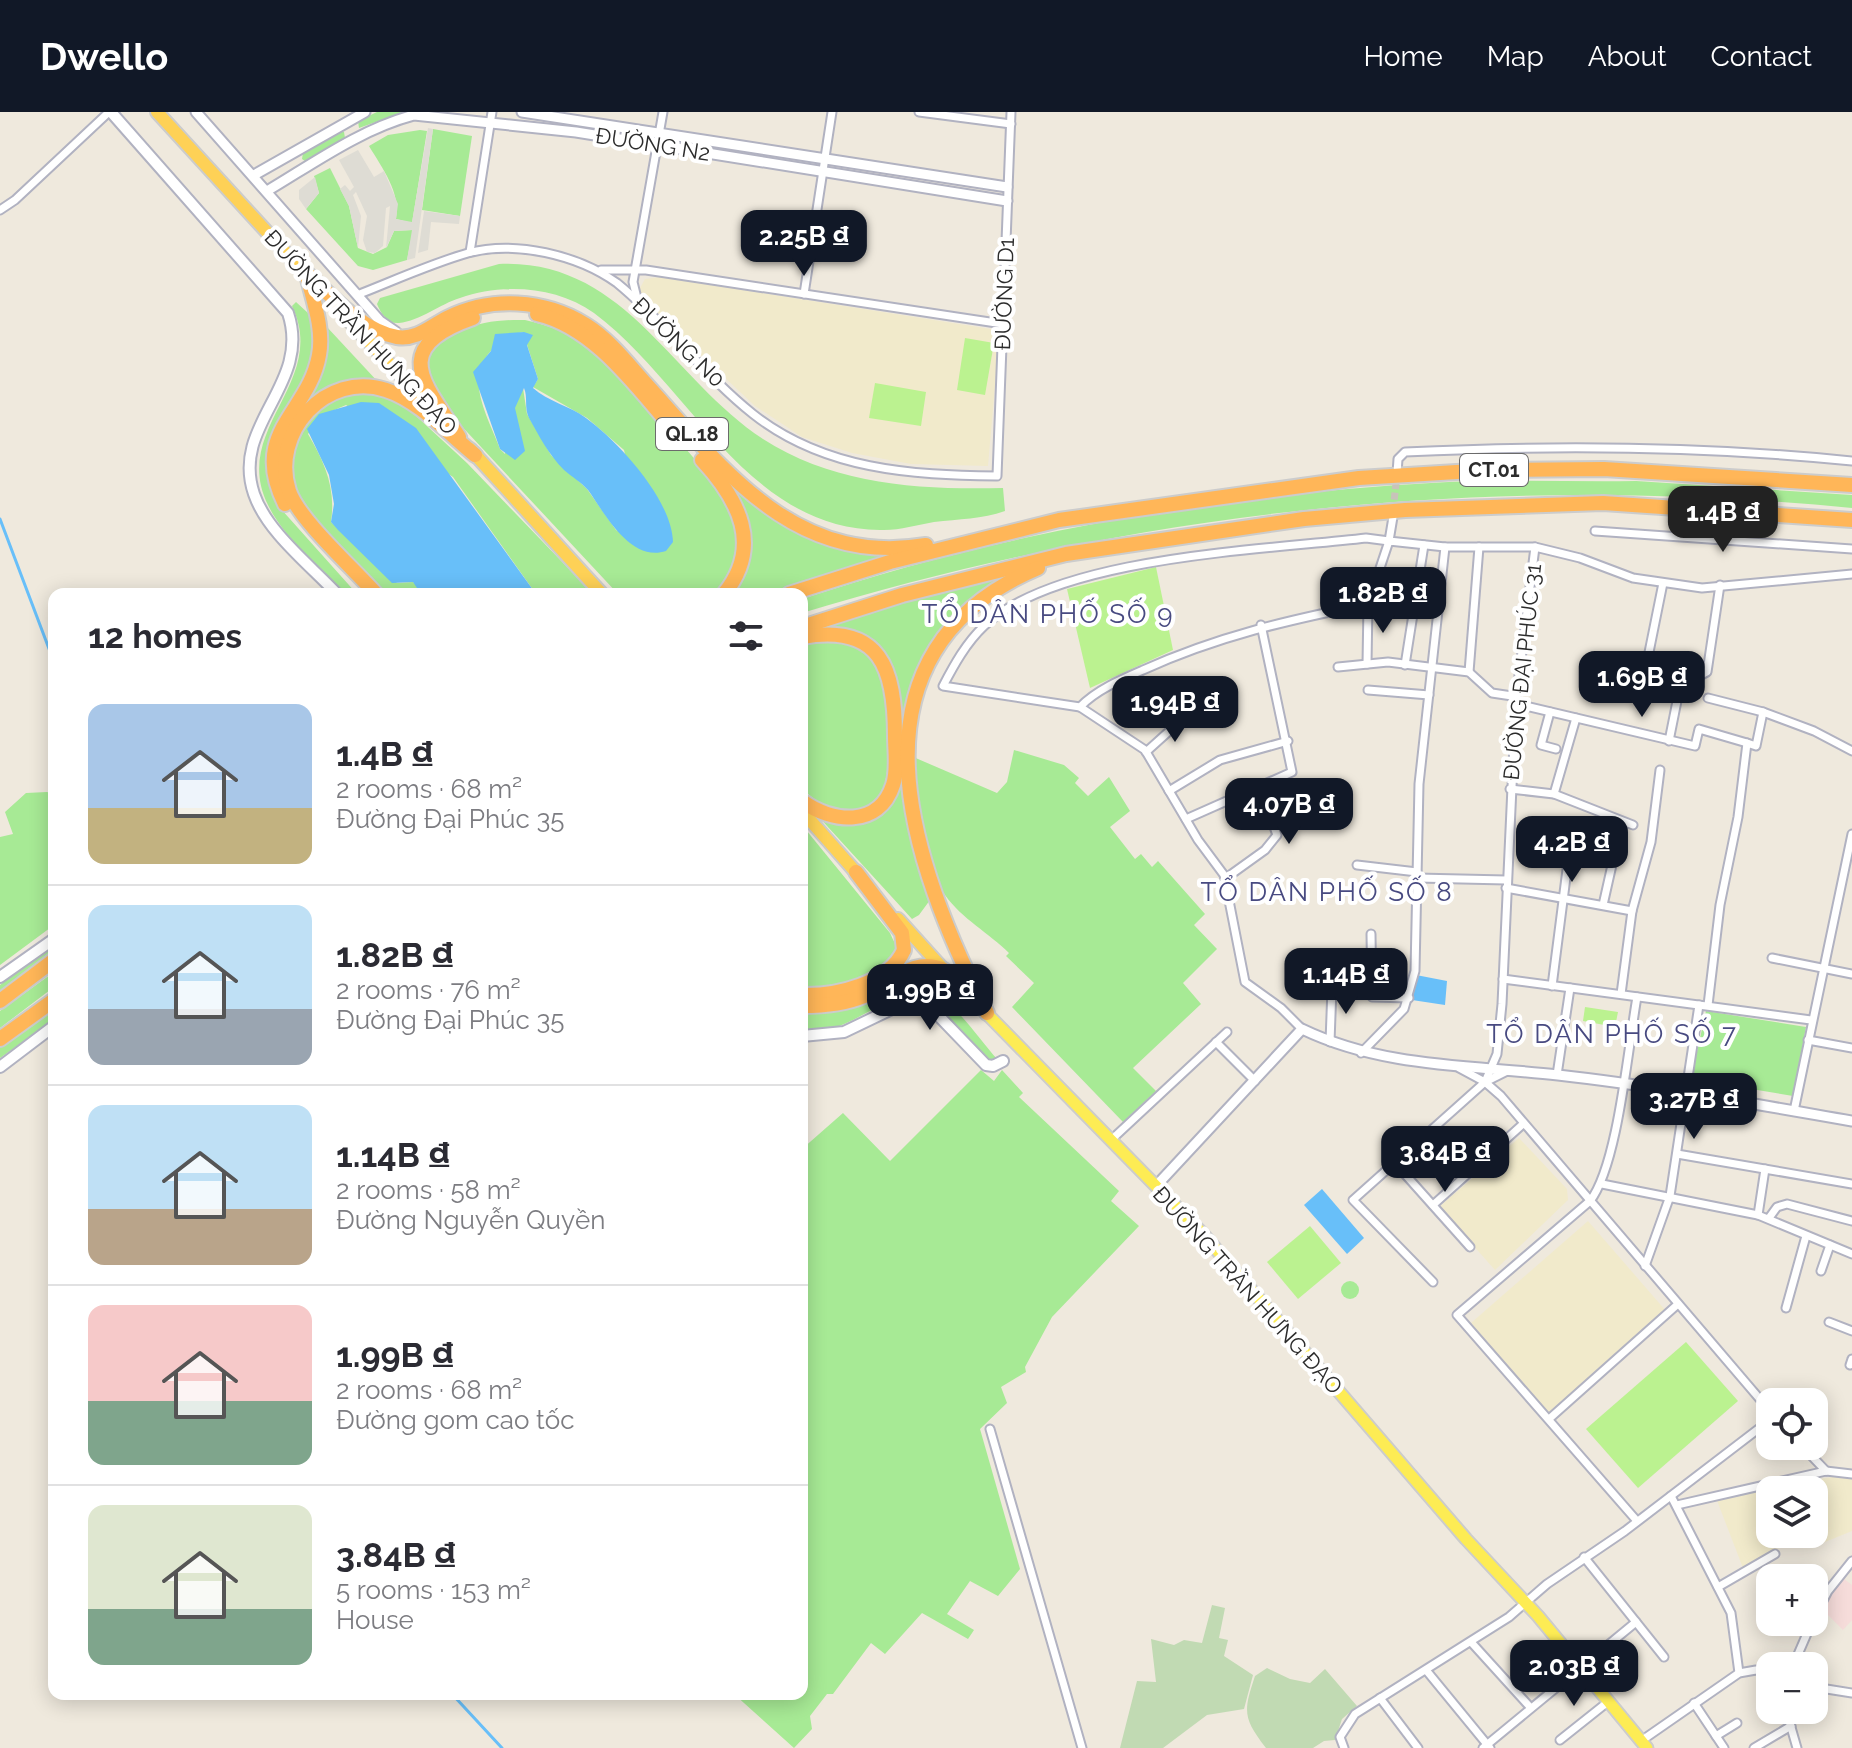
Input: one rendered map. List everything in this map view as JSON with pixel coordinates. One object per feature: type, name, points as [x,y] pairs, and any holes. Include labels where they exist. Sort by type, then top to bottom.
[{"type":"highway","name":"ĐƯỜNG TRẦN HƯNG ĐẠO","points":[[157,112],[596,588]]},
{"type":"highway","points":[[305,273],[365,323],[394,337],[411,336]]},
{"type":"highway","points":[[305,273],[319,327],[319,356],[278,438],[274,457],[276,483],[293,517],[358,588]]},
{"type":"highway","name":"QL.18","points":[[411,336],[454,315],[488,305],[524,304],[561,312],[605,339],[756,500],[792,524],[831,539],[881,548],[913,547],[1056,515],[1118,510]]},
{"type":"highway","points":[[459,437],[419,374],[422,354],[430,343],[461,323],[501,312],[537,314],[572,328],[600,349],[730,493],[744,524],[745,542],[741,567],[728,588]]},
{"type":"highway","points":[[371,588],[293,500],[286,464],[298,423],[308,409],[337,391],[376,387],[408,402],[475,455]]},
{"type":"highway","name":"CT.01","points":[[808,588],[921,554],[1059,520],[1359,478],[1489,470],[1604,469],[1852,485]]},
{"type":"highway","name":"CT.01","points":[[808,625],[902,595],[1066,554],[1377,512],[1588,504],[1852,520]]},
{"type":"highway","points":[[987,1013],[938,905],[913,812],[906,769],[908,719],[923,668],[957,618],[993,591],[1039,567],[1147,542]]},
{"type":"highway","points":[[808,636],[825,633],[850,637],[867,647],[884,665],[891,679],[895,701],[895,769],[889,795],[862,817],[837,819],[808,804]]},
{"type":"highway","name":"ĐƯỜNG TRẦN HƯNG ĐẠO","points":[[808,818],[944,970]]},
{"type":"highway","points":[[808,994],[838,992],[865,982],[892,966],[904,950],[902,933],[856,872]]},
{"type":"highway","points":[[0,1001],[48,965]]},
{"type":"highway","points":[[808,1005],[861,997],[912,968],[930,966],[944,970]]},
{"type":"highway","points":[[0,1039],[48,1004]]},
{"type":"main road","points":[[110,112],[271,289],[288,313],[294,346],[291,365],[256,432],[250,473],[254,495],[269,521],[331,588]]},
{"type":"main road","points":[[0,977],[48,943]]},
{"type":"main road","name":"ĐƯỜNG TRẦN HƯNG ĐẠO","points":[[944,970],[1203,1234],[1466,1539],[1526,1603],[1645,1746]]},
{"type":"main road","points":[[808,1035],[844,1032],[904,1004],[916,1003],[934,1011],[986,1065],[993,1066],[1003,1061]]},
{"type":"main road","points":[[0,1067],[48,1031]]},
{"type":"street","points":[[0,210],[15,200],[110,112]]},
{"type":"street","points":[[196,112],[383,325],[411,336]]},
{"type":"street","points":[[254,175],[365,112]]},
{"type":"street","name":"ĐƯỜNG N2","points":[[522,112],[1007,187]]},
{"type":"street","points":[[640,303],[633,288],[663,112]]},
{"type":"street","points":[[804,294],[832,112]]},
{"type":"street","points":[[919,112],[1011,124]]},
{"type":"street","name":"ĐƯỜNG D1","points":[[997,476],[1011,112]]},
{"type":"street","name":"ĐƯỜNG N2","points":[[267,191],[356,138],[393,120],[414,114],[492,116],[658,146],[1007,201]]},
{"type":"street","points":[[470,252],[492,116]]},
{"type":"street","points":[[576,132],[578,120]]},
{"type":"street","points":[[346,121],[356,138]]},
{"type":"street","points":[[740,158],[742,146]]},
{"type":"street","points":[[915,187],[917,173]]},
{"type":"street","name":"ĐƯỜNG N0","points":[[357,295],[470,252],[536,252],[597,269],[640,303],[753,414],[815,451],[856,464],[907,473],[997,476]]},
{"type":"street","points":[[597,269],[637,269],[1003,324]]},
{"type":"street","points":[[1397,473],[1401,454],[1452,450],[1693,450],[1852,461]]},
{"type":"street","points":[[1367,664],[1368,604],[1389,541],[1393,517]]},
{"type":"street","points":[[1595,531],[1852,549]]},
{"type":"street","points":[[1852,574],[1702,588],[1633,578],[1535,547],[1445,547],[1366,538],[1188,559],[1073,580],[1017,604],[983,627],[958,658],[943,686],[1080,707],[1146,752],[1226,878],[1243,980],[1302,1029],[1361,1053],[1685,1092],[1852,1121]]},
{"type":"street","points":[[1405,665],[1414,592],[1424,545]]},
{"type":"street","points":[[1361,1053],[1404,1009],[1415,971],[1419,784],[1445,547]]},
{"type":"street","points":[[1469,672],[1479,547]]},
{"type":"street","name":"ĐƯỜNG ĐẠI PHÚC 31","points":[[1485,1082],[1497,1054],[1516,700],[1535,547]]},
{"type":"street","points":[[1644,677],[1663,583]]},
{"type":"street","points":[[1669,741],[1680,686],[1707,672],[1720,585]]},
{"type":"street","points":[[1080,707],[1131,675],[1261,625],[1368,604]]},
{"type":"street","points":[[1186,819],[1292,772],[1288,741],[1261,625]]},
{"type":"street","points":[[1338,667],[1405,665],[1469,672],[1492,693],[1550,712],[1695,746],[1699,729],[1756,746],[1763,712]]},
{"type":"street","points":[[1368,690],[1429,695]]},
{"type":"street","points":[[1708,698],[1763,712],[1814,731],[1852,751]]},
{"type":"street","points":[[1550,712],[1541,745],[1556,749]]},
{"type":"street","points":[[1146,752],[1187,715]]},
{"type":"street","points":[[1554,794],[1576,718]]},
{"type":"street","points":[[1169,791],[1220,760],[1288,741]]},
{"type":"street","points":[[1645,1266],[1670,1196],[1685,1092],[1738,817],[1747,743]]},
{"type":"street","points":[[1621,994],[1632,911],[1651,842],[1660,770]]},
{"type":"street","points":[[1226,878],[1265,850],[1277,835],[1259,786]]},
{"type":"street","points":[[1510,789],[1554,794],[1633,825]]},
{"type":"street","points":[[1794,1111],[1852,834]]},
{"type":"street","points":[[1552,986],[1569,854]]},
{"type":"street","points":[[1357,865],[1506,884],[1632,911]]},
{"type":"street","points":[[1603,905],[1612,865]]},
{"type":"street","points":[[1371,934],[1372,997],[1409,998]]},
{"type":"street","points":[[1772,958],[1852,974]]},
{"type":"street","points":[[1503,979],[1811,1020]]},
{"type":"street","points":[[1330,1042],[1332,988]]},
{"type":"street","points":[[1557,1075],[1570,988]]},
{"type":"street","points":[[1637,997],[1602,1184],[1590,1201],[1457,1315],[1637,1521]]},
{"type":"street","points":[[1156,1186],[1302,1029]]},
{"type":"street","points":[[1110,1141],[1227,1032]]},
{"type":"street","points":[[1808,1040],[1852,1048]]},
{"type":"street","points":[[1216,1042],[1255,1081]]},
{"type":"street","points":[[1456,1066],[1485,1082],[1756,1395]]},
{"type":"street","points":[[1433,1282],[1353,1200],[1485,1082],[1509,1071]]},
{"type":"street","points":[[1433,1205],[1523,1124]]},
{"type":"street","points":[[1677,1154],[1852,1184]]},
{"type":"street","points":[[1395,1163],[1470,1247]]},
{"type":"street","points":[[1758,1215],[1765,1169]]},
{"type":"street","points":[[1602,1184],[1769,1218],[1852,1254]]},
{"type":"street","points":[[1769,1218],[1777,1207],[1787,1204],[1852,1219]]},
{"type":"street","points":[[1786,1308],[1806,1236]]},
{"type":"street","points":[[1821,1271],[1830,1245]]},
{"type":"street","points":[[1549,1419],[1678,1304]]},
{"type":"street","points":[[1829,1322],[1852,1331]]},
{"type":"street","points":[[990,1429],[1082,1748]]},
{"type":"street","points":[[1344,1748],[1340,1737],[1347,1721],[1526,1603],[1756,1431]]},
{"type":"street","points":[[1815,1460],[1826,1471]]},
{"type":"street","points":[[1677,1505],[1826,1471],[1852,1474]]},
{"type":"street","points":[[1671,1496],[1731,1613],[1739,1673]]},
{"type":"street","points":[[1718,1587],[1775,1554]]},
{"type":"street","points":[[1584,1557],[1664,1657]]},
{"type":"street","points":[[1828,1591],[1852,1561]]},
{"type":"street","points":[[1426,1670],[1486,1746],[1636,1622]]},
{"type":"street","points":[[1471,1642],[1530,1707]]},
{"type":"street","points":[[1645,1746],[1694,1703],[1739,1673],[1756,1670]]},
{"type":"street","points":[[1828,1689],[1852,1693]]},
{"type":"street","points":[[1380,1698],[1418,1748]]},
{"type":"street","points":[[1560,1740],[1609,1701]]},
{"type":"street","points":[[1694,1703],[1724,1748]]},
{"type":"street","points":[[1716,1736],[1737,1723]]},
{"type":"street","points":[[1754,1748],[1791,1726],[1797,1748]]},
{"type":"street","points":[[1406,1748],[1408,1735]]},
{"type":"shaded area","points":[[428,128],[433,129],[415,258],[407,260],[412,230],[394,231],[386,248],[390,206],[386,208],[383,246],[375,253],[367,252],[363,240],[367,216],[356,192],[353,195],[361,216],[358,248],[349,206],[340,189],[345,185],[350,191],[354,187],[339,160],[358,150],[374,177],[384,171],[398,204],[396,219],[412,222]]},
{"type":"shaded area","points":[[315,177],[319,193],[306,209],[299,199],[299,190]]},
{"type":"shaded area","points":[[424,211],[460,216],[459,224],[431,222],[428,250],[418,253]]},
{"type":"shaded area","points":[[660,277],[991,329],[999,339],[988,466],[911,464],[852,453],[802,437],[755,406],[640,298],[640,288],[645,279]]},
{"type":"shaded area","points":[[1519,1138],[1567,1189],[1568,1200],[1495,1270],[1439,1207]]},
{"type":"shaded area","points":[[1588,1221],[1666,1311],[1549,1413],[1471,1323]]},
{"type":"shaded area","points":[[1852,1477],[1852,1531],[1828,1541],[1828,1478]]},
{"type":"shaded area","points":[[1756,1491],[1756,1548],[1778,1548],[1743,1568],[1716,1498]]},
{"type":"shaded area","points":[[1840,1576],[1852,1585],[1852,1620],[1843,1630],[1828,1615],[1828,1598]]},
{"type":"green space","points":[[377,112],[404,112],[359,128],[358,121]]},
{"type":"green space","points":[[433,129],[472,136],[460,216],[422,210]]},
{"type":"green space","points":[[427,131],[412,223],[396,219],[393,190],[369,146],[388,135]]},
{"type":"green space","points":[[344,132],[345,138],[305,161],[302,159],[303,153]]},
{"type":"green space","points":[[330,168],[349,206],[358,248],[373,254],[387,247],[394,231],[413,230],[407,260],[373,270],[358,266],[306,209],[319,193],[314,176]]},
{"type":"green space","points":[[499,264],[543,268],[580,281],[613,301],[730,414],[763,439],[790,454],[819,466],[879,482],[941,488],[1003,488],[1005,511],[894,530],[833,523],[792,506],[756,479],[722,447],[628,342],[579,304],[546,292],[494,290],[460,298],[399,323],[385,318],[377,304],[380,298]]},
{"type":"green space","points":[[296,302],[308,313],[316,336],[281,509],[352,588],[338,588],[293,541],[268,505],[260,478],[261,452],[299,359],[300,334],[292,306]]},
{"type":"green space","points":[[525,320],[549,327],[587,346],[643,402],[711,478],[726,499],[736,525],[736,556],[721,588],[612,588],[454,418],[432,390],[425,365],[432,352],[454,334],[496,321]],"holes":[[[523,332],[538,379],[533,387],[587,418],[624,450],[648,550],[616,530],[587,489],[551,455],[527,414],[523,388],[516,402],[505,454],[500,449],[480,395],[480,370],[496,346],[515,334]]]},
{"type":"green space","points":[[326,326],[379,383],[298,416]]},
{"type":"green space","points":[[965,338],[994,343],[985,395],[957,390]]},
{"type":"green space","points":[[875,383],[926,392],[921,426],[869,418]]},
{"type":"green space","points":[[344,393],[378,393],[402,403],[467,463],[587,588],[532,588],[453,477],[346,405],[325,414],[308,434],[328,476],[332,498],[331,522],[397,583],[413,582],[420,588],[377,588],[307,514],[292,486],[289,471],[294,443],[309,419]]},
{"type":"green space","points":[[1508,481],[1636,481],[1852,495],[1852,508],[1718,498],[1585,495],[1453,498],[1322,508],[1191,525],[1061,548],[931,577],[808,611],[808,597],[878,575],[955,554],[1112,520],[1192,507],[1351,489]]},
{"type":"green space","points":[[741,491],[778,520],[816,536],[902,555],[791,588],[731,588],[743,556],[747,533],[743,509],[737,496]]},
{"type":"green space","points":[[1156,567],[1173,650],[1090,688],[1067,589]]},
{"type":"green space","points":[[1014,574],[972,602],[944,631],[916,681],[900,738],[880,653],[817,628],[932,591]]},
{"type":"green space","points":[[818,640],[856,648],[874,662],[880,673],[889,726],[886,780],[878,799],[860,813],[829,811],[808,794],[808,642]]},
{"type":"green space","points":[[1014,750],[1064,765],[1079,778],[1075,783],[1088,796],[1109,777],[1130,811],[1110,827],[1135,859],[1141,854],[1152,867],[1158,861],[1205,914],[1194,925],[1217,949],[1183,983],[1201,1004],[1133,1068],[1156,1091],[1123,1122],[1012,1007],[1034,983],[1006,956],[1009,953],[952,904],[938,883],[933,867],[911,756],[997,793],[1007,782]]},
{"type":"green space","points":[[900,771],[913,841],[930,900],[912,919],[817,815],[838,823],[861,822]]},
{"type":"green space","points":[[48,792],[48,929],[0,965],[0,837],[13,834],[5,812],[26,793]]},
{"type":"green space","points":[[808,832],[890,933],[896,946],[891,959],[882,968],[870,976],[843,985],[808,991]]},
{"type":"green space","points":[[48,949],[48,958],[0,995],[0,985]]},
{"type":"green space","points":[[48,976],[48,992],[0,1028],[0,1011]]},
{"type":"green space","points":[[909,980],[947,1001],[997,1059],[987,1059],[968,1045],[941,1013],[922,999],[911,997],[888,1002],[833,1028],[808,1030],[808,1010]]},
{"type":"green space","points":[[1585,1007],[1618,1012],[1615,1027],[1583,1021]]},
{"type":"green space","points":[[48,1009],[48,1024],[0,1058],[0,1045]]},
{"type":"green space","points":[[1706,1011],[1806,1027],[1793,1096],[1691,1079]]},
{"type":"green space","points":[[981,1070],[994,1081],[1002,1070],[1023,1093],[1019,1097],[1119,1191],[1111,1201],[1139,1226],[1052,1317],[1025,1367],[1026,1372],[1001,1387],[1007,1403],[980,1429],[1020,1569],[998,1596],[970,1581],[947,1614],[974,1630],[968,1639],[922,1613],[885,1654],[871,1643],[833,1694],[827,1694],[810,1716],[812,1729],[794,1748],[741,1700],[808,1700],[808,1144],[843,1113],[890,1161]]},
{"type":"green space","points":[[1310,1226],[1341,1263],[1298,1299],[1267,1262]]},
{"type":"green space","points":[[1350,1281],[1359,1290],[1350,1299],[1341,1290]]},
{"type":"green space","points":[[1686,1342],[1738,1401],[1638,1488],[1586,1429]]},
{"type":"green space","points":[[1212,1605],[1225,1608],[1219,1638],[1228,1640],[1224,1656],[1253,1675],[1244,1709],[1207,1715],[1163,1748],[1120,1748],[1137,1681],[1156,1682],[1151,1639],[1174,1645],[1184,1640],[1202,1643]]},
{"type":"green space","points":[[1267,1668],[1290,1679],[1310,1683],[1325,1669],[1357,1706],[1342,1719],[1335,1740],[1324,1741],[1313,1748],[1266,1748],[1249,1722],[1247,1707],[1255,1676]]},
{"type":"water","points":[[524,332],[533,335],[527,345],[538,379],[533,388],[599,428],[642,473],[664,508],[670,526],[673,542],[666,551],[653,553],[630,543],[610,522],[588,490],[564,470],[529,418],[524,388],[515,408],[525,451],[515,460],[500,449],[473,372],[491,351],[495,334]]},
{"type":"water","points":[[361,402],[379,403],[416,428],[532,588],[417,588],[413,582],[392,583],[331,522],[334,504],[329,475],[307,429],[319,414]]},
{"type":"water","points":[[1416,975],[1447,981],[1445,1005],[1412,1000]]},
{"type":"water","points":[[1322,1189],[1364,1238],[1347,1254],[1304,1205]]},
{"type":"waterway","points":[[0,519],[48,646]]},
{"type":"waterway","points":[[458,1700],[502,1748]]},
{"type":"tunnel","points":[[1393,510],[1397,475]]},
{"type":"district","name":"TỔ DÂN PHỐ SỐ 9","points":[[1048,614]]},
{"type":"district","name":"TỔ DÂN PHỐ SỐ 8","points":[[1327,892]]},
{"type":"district","name":"TỔ DÂN PHỐ SỐ 7","points":[[1612,1034]]}]
